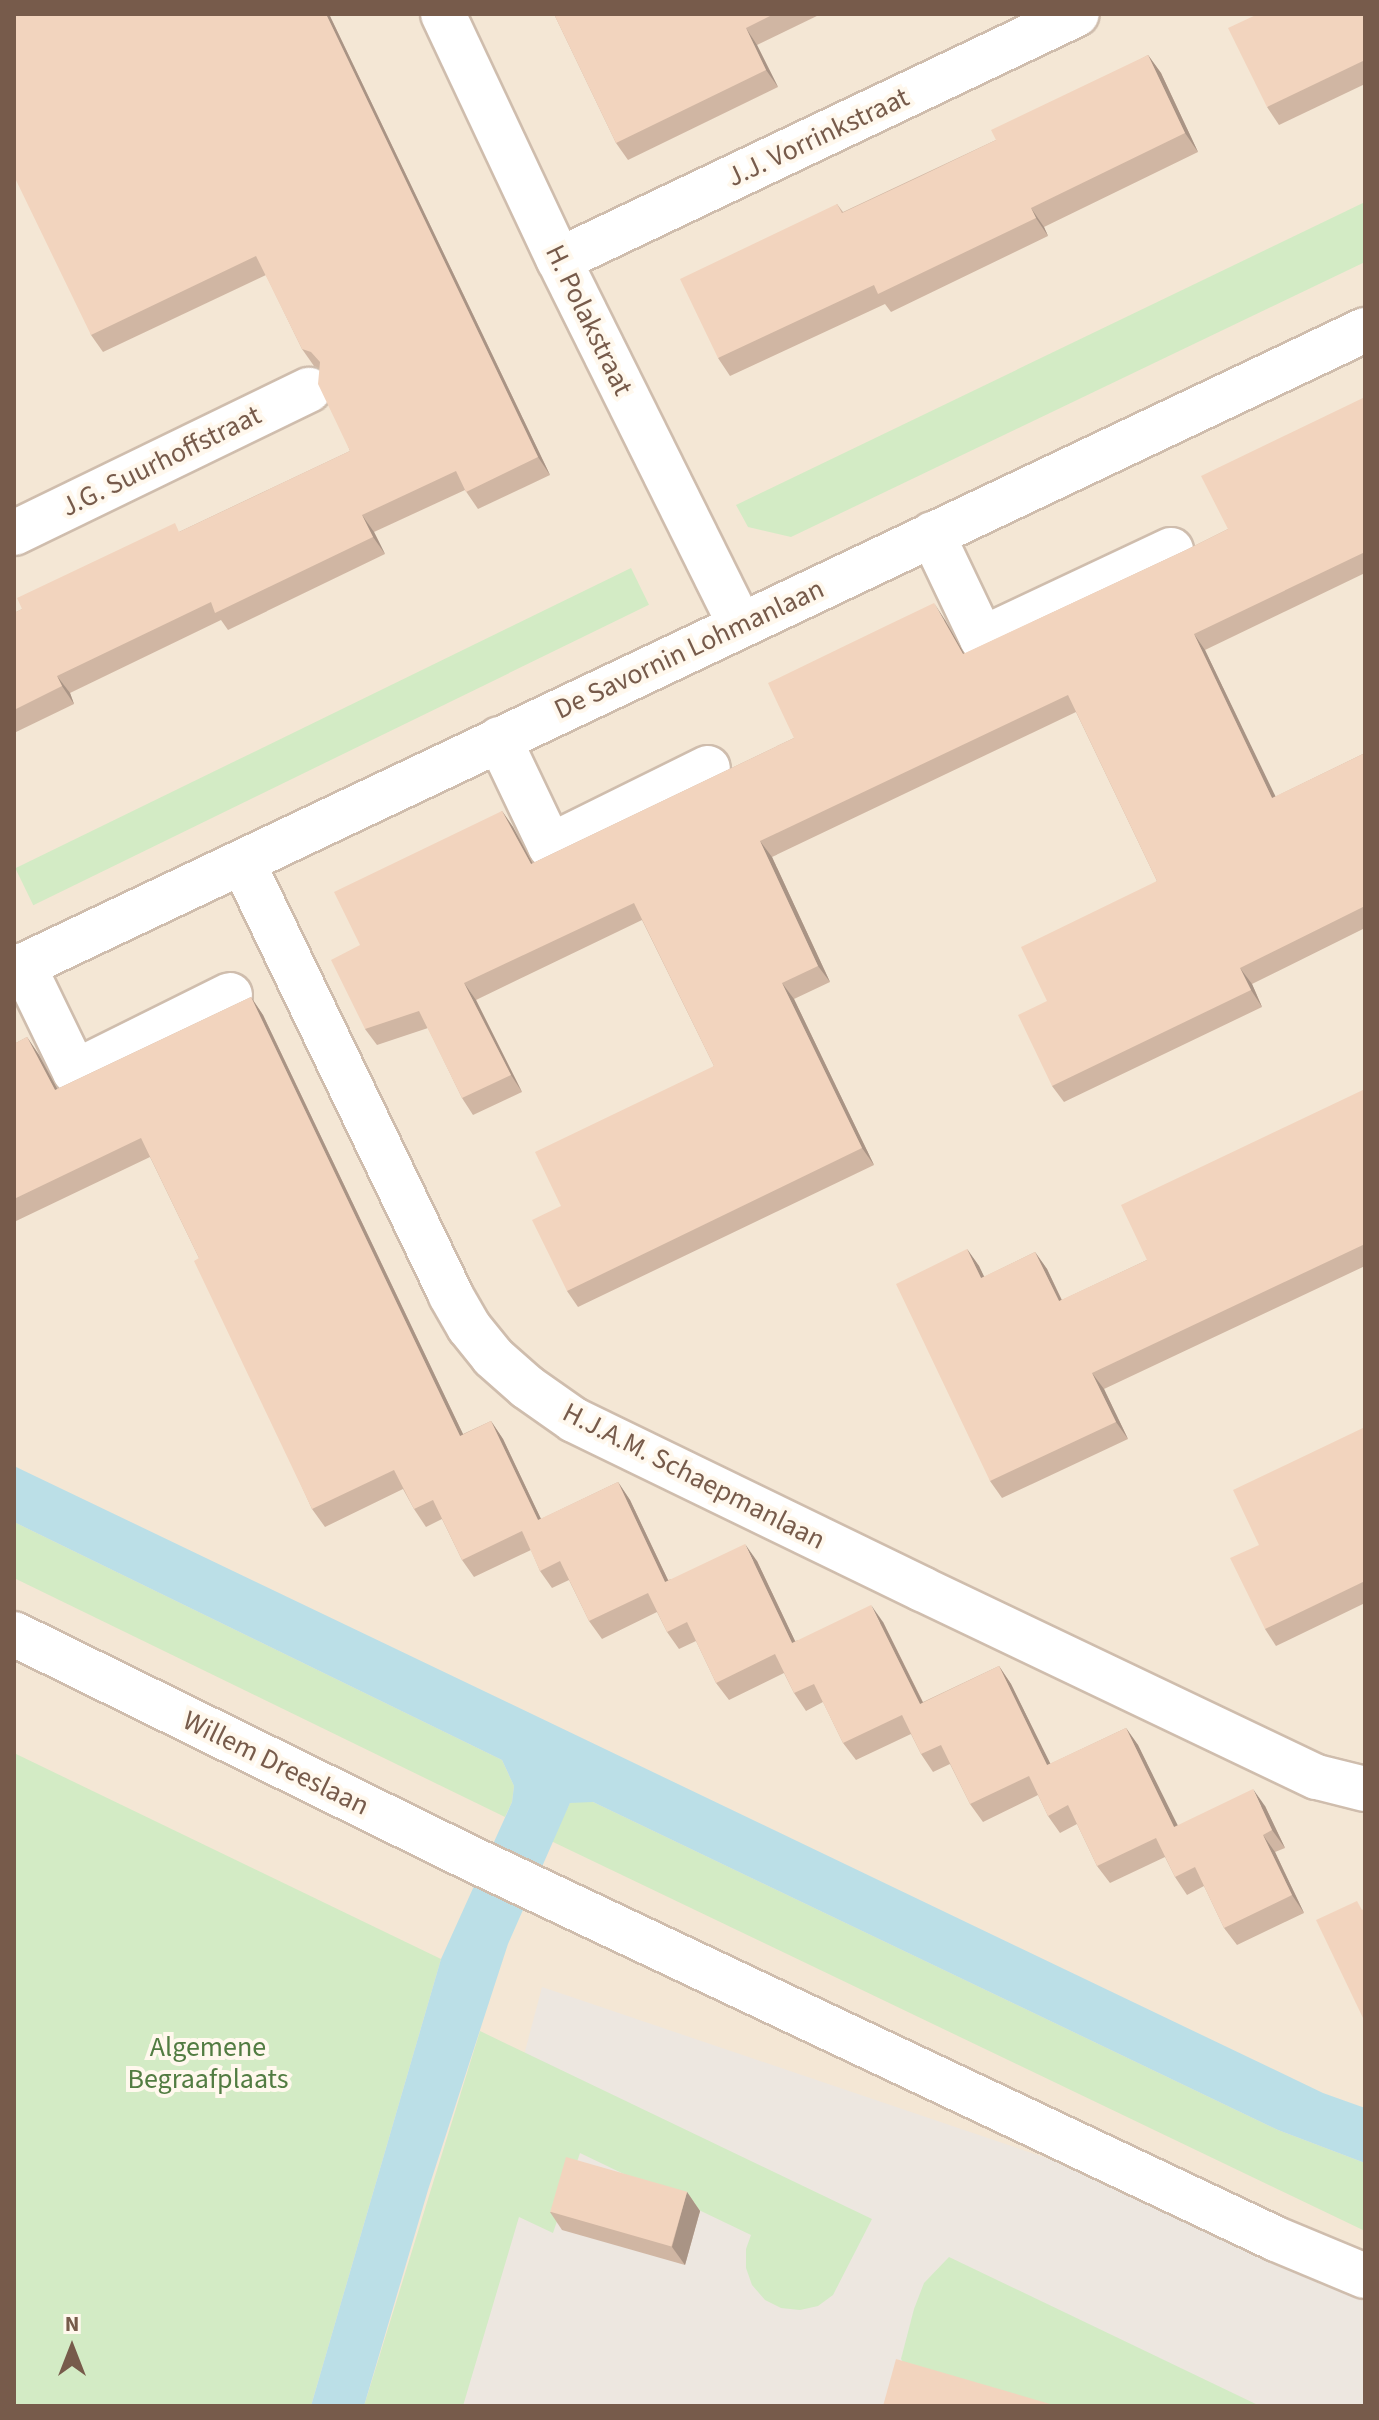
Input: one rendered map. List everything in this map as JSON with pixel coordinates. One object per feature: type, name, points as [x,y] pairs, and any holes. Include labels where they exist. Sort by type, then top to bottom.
[{"type":"street","name":"H. Polakstraat","points":[[443,14],[559,260],[740,624]]},
{"type":"street","name":"J.J. Vorrinkstraat","points":[[559,260],[1077,14]]},
{"type":"street","name":"De Savornin Lohmanlaan","points":[[19,968],[1365,330]]},
{"type":"street","name":"J.G. Suurhoffstraat","points":[[14,533],[309,390]]},
{"type":"street","points":[[932,534],[982,639],[1171,550]]},
{"type":"street","points":[[499,739],[550,846],[708,768]]},
{"type":"street","name":"H.J.A.M. Schaepmanlaan","points":[[243,863],[456,1305],[493,1357],[527,1387],[574,1420],[922,1589],[1317,1777],[1365,1789]]},
{"type":"street","points":[[19,968],[75,1072],[230,995]]},
{"type":"street","name":"Willem Dreeslaan","points":[[14,1634],[539,1891],[1262,2233],[1365,2276]]},
{"type":"shaded area","points":[[14,14],[1365,14],[1365,2406],[14,2406]]},
{"type":"shaded area","points":[[542,1987],[1365,2266],[1365,2406],[431,2406]]},
{"type":"green space","points":[[1365,202],[1365,262],[791,537],[748,527],[736,505]]},
{"type":"green space","points":[[631,568],[649,605],[33,905],[15,868]]},
{"type":"green space","points":[[14,1522],[502,1760],[514,1786],[512,1802],[505,1817],[14,1578]]},
{"type":"green space","name":"Algemene Begraafplaats","points":[[14,1753],[441,1959],[311,2406],[14,2406]]},
{"type":"green space","points":[[593,1802],[1278,2130],[1365,2163],[1365,2231],[551,1841],[570,1803]]},
{"type":"green space","points":[[480,2031],[872,2219],[833,2295],[818,2306],[800,2310],[781,2308],[765,2300],[752,2285],[746,2268],[746,2249],[751,2235],[580,2153],[553,2233],[519,2217],[463,2406],[364,2406]]},
{"type":"green space","points":[[949,2257],[1260,2406],[1013,2406],[909,2372],[901,2359],[914,2309],[924,2283]]},
{"type":"water","points":[[14,1466],[1323,2093],[1365,2108],[1365,2163],[1278,2130],[593,1802],[570,1803],[508,1944],[428,2190],[364,2406],[311,2406],[441,1959],[512,1802],[514,1786],[502,1760],[14,1522]]},
{"type":"building","points":[[14,14],[326,14],[538,457],[466,492],[456,471],[362,515],[373,537],[215,613],[211,602],[57,676],[62,686],[14,710],[14,613],[22,609],[17,598],[175,523],[179,532],[350,451],[318,384],[320,362],[311,352],[302,349],[256,256],[91,335],[14,176]]},
{"type":"building","points":[[554,14],[774,14],[746,28],[766,70],[616,143]]},
{"type":"building","points":[[1258,14],[1365,14],[1365,60],[1267,107],[1228,28]]},
{"type":"building","points":[[1148,55],[1185,133],[1031,208],[1036,218],[878,294],[874,285],[718,358],[680,279],[837,204],[842,213],[919,177],[996,140],[991,130]]},
{"type":"building","points":[[1365,397],[1365,552],[1194,634],[1272,798],[1365,753],[1365,906],[1240,968],[1251,990],[1052,1086],[1018,1015],[1047,1001],[1021,947],[1157,881],[1068,695],[760,841],[818,966],[782,983],[862,1148],[567,1291],[532,1220],[561,1206],[535,1152],[714,1066],[634,903],[464,983],[511,1075],[462,1098],[419,1011],[365,1029],[331,960],[360,945],[334,892],[502,811],[531,864],[794,738],[768,683],[888,625],[934,603],[963,654],[1186,550],[1228,529],[1201,476]]},
{"type":"building","points":[[251,997],[460,1436],[491,1421],[538,1520],[618,1482],[665,1582],[745,1544],[792,1643],[871,1605],[920,1704],[999,1666],[1047,1765],[1126,1728],[1174,1827],[1253,1789],[1272,1830],[1263,1835],[1292,1895],[1224,1928],[1195,1867],[1175,1877],[1156,1838],[1097,1866],[1068,1805],[1048,1816],[1029,1776],[970,1804],[941,1745],[921,1754],[902,1715],[843,1743],[814,1684],[794,1693],[775,1654],[716,1683],[687,1622],[667,1632],[648,1593],[589,1621],[560,1561],[540,1571],[522,1531],[462,1560],[433,1500],[414,1509],[394,1470],[312,1509],[194,1261],[199,1258],[141,1138],[14,1199],[14,1044],[27,1037],[55,1090]]},
{"type":"building","points":[[1365,1089],[1365,1244],[1092,1373],[1116,1422],[990,1481],[896,1284],[967,1249],[981,1278],[1035,1252],[1059,1301],[1147,1260],[1121,1205]]},
{"type":"building","points":[[1365,1427],[1365,1581],[1265,1629],[1230,1558],[1259,1545],[1233,1490]]},
{"type":"building","points":[[1357,1901],[1362,1910],[1365,1908],[1363,2018],[1316,1920]]},
{"type":"building","points":[[566,2157],[687,2192],[671,2247],[550,2212]]},
{"type":"building","points":[[896,2359],[1057,2406],[883,2406]]}]
